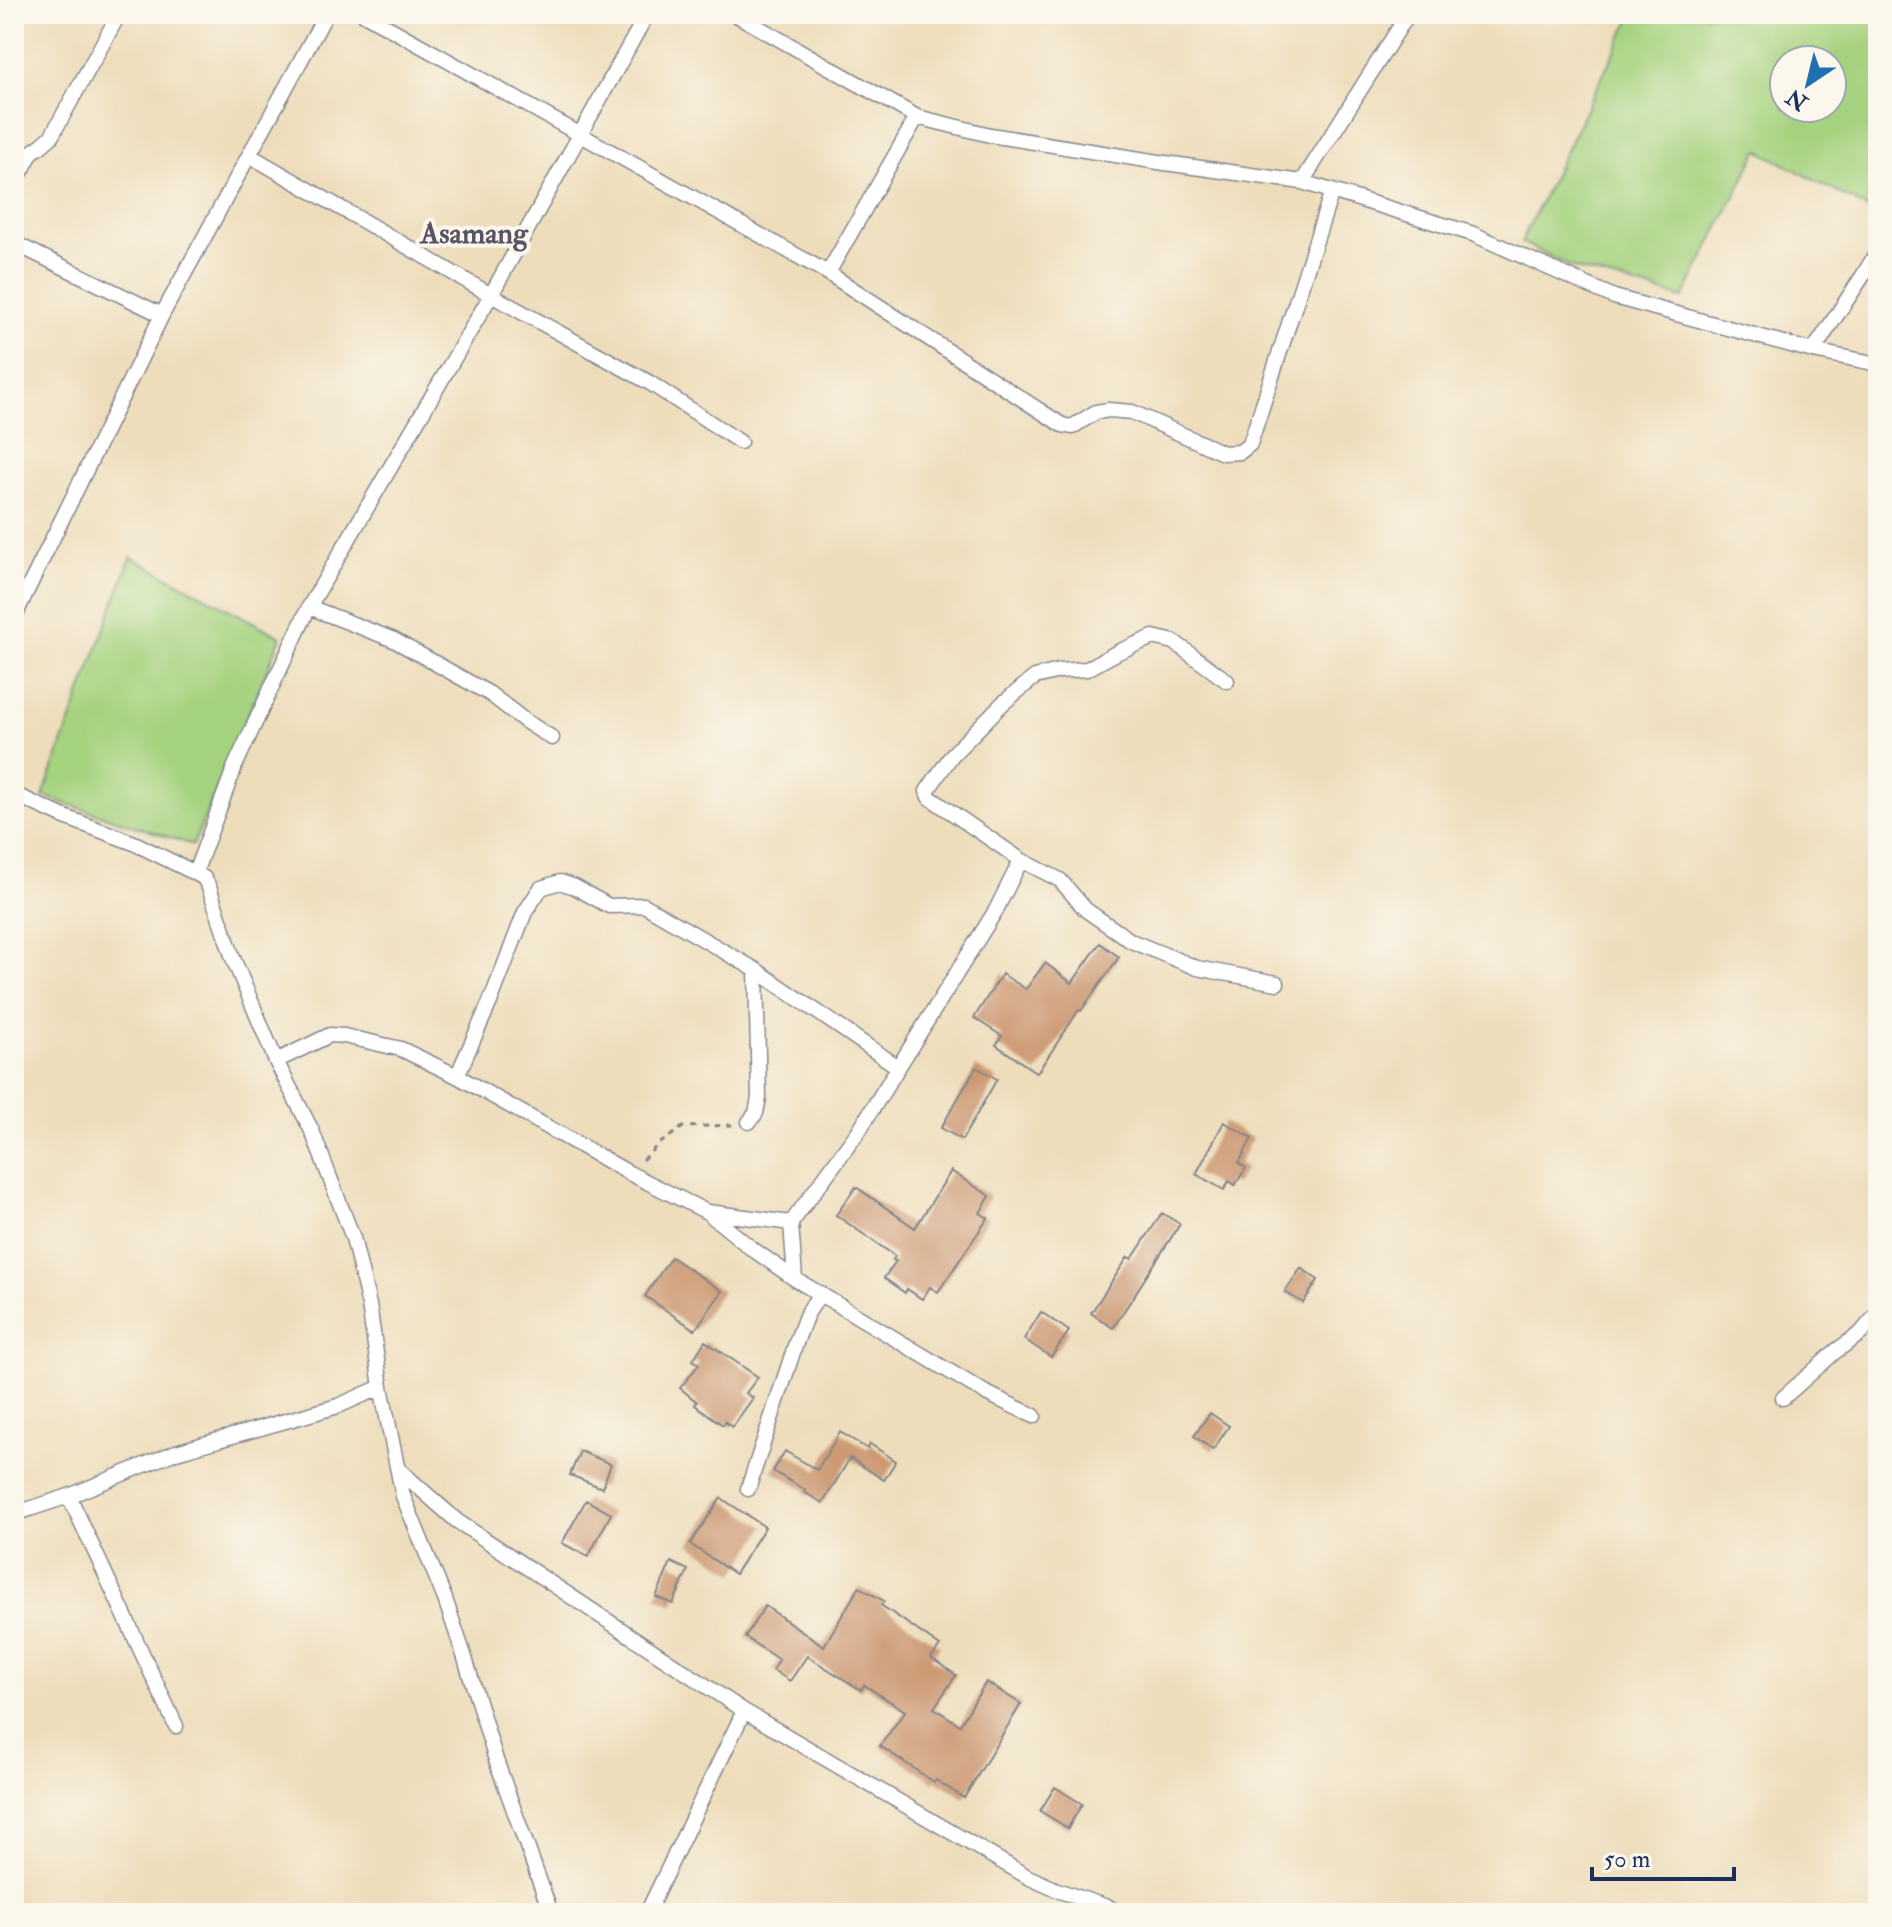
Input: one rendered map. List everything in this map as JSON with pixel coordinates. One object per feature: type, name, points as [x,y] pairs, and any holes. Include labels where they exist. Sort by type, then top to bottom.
[{"type":"street","points":[[14,185],[32,152],[51,137],[119,14]]},
{"type":"street","points":[[14,620],[17,604],[162,315],[326,14]]},
{"type":"street","points":[[364,14],[828,273],[1062,425],[1072,427],[1096,412],[1132,412],[1223,453],[1240,452],[1250,444],[1332,191]]},
{"type":"street","points":[[195,873],[235,766],[309,607],[491,295],[647,14]]},
{"type":"street","points":[[735,14],[917,117],[990,135],[1302,182],[1473,234],[1614,297],[1813,351],[1878,364]]},
{"type":"street","points":[[1302,182],[1408,14]]},
{"type":"street","points":[[828,273],[917,117]]},
{"type":"street","points":[[249,155],[650,383],[740,442]]},
{"type":"street","points":[[14,243],[162,315]]},
{"type":"street","points":[[1813,351],[1878,251]]},
{"type":"street","points":[[309,607],[394,640],[490,694],[552,738]]},
{"type":"street","points":[[1227,681],[1174,642],[1153,637],[1087,669],[1035,677],[1002,704],[952,755],[927,791],[929,797],[1021,860],[1060,880],[1086,910],[1131,941],[1197,968],[1277,983]]},
{"type":"street","points":[[14,794],[134,843],[204,878],[209,887],[233,958],[276,1061],[312,1131],[353,1238],[369,1305],[381,1387],[403,1496],[445,1599],[496,1760],[551,1913]]},
{"type":"street","points":[[795,1279],[791,1223],[858,1132],[996,910],[1021,860]]},
{"type":"street","points":[[457,1076],[525,912],[541,888],[560,882],[609,906],[644,905],[756,970],[898,1067]]},
{"type":"street","points":[[749,1122],[756,1113],[759,1098],[756,970]]},
{"type":"street","points":[[276,1061],[330,1035],[401,1049],[457,1076],[629,1173],[707,1212],[795,1279],[984,1392],[1034,1416]]},
{"type":"street","points":[[707,1212],[791,1223]]},
{"type":"street","points":[[748,1489],[797,1340],[806,1316],[820,1293]]},
{"type":"street","points":[[1783,1398],[1861,1333],[1878,1313]]},
{"type":"street","points":[[14,1514],[69,1496],[176,1452],[338,1406],[381,1387]]},
{"type":"street","points":[[398,1469],[457,1521],[744,1711],[1028,1877],[1118,1913]]},
{"type":"street","points":[[69,1496],[176,1726]]},
{"type":"street","points":[[647,1913],[744,1711]]},
{"type":"path","points":[[629,1173],[659,1144],[683,1127],[740,1126],[749,1122]]},
{"type":"green space","points":[[1633,14],[1878,14],[1878,214],[1758,150],[1683,298],[1573,268],[1521,242]]},
{"type":"green space","points":[[131,557],[281,637],[193,845],[43,796]]},
{"type":"building","points":[[1100,943],[1119,957],[1037,1073],[996,1045],[1002,1036],[974,1018],[1002,974],[1026,989],[1045,963],[1072,983]]},
{"type":"building","points":[[976,1067],[997,1079],[962,1140],[941,1128]]},
{"type":"building","points":[[1224,1122],[1252,1138],[1239,1163],[1246,1168],[1235,1185],[1229,1181],[1224,1190],[1196,1174]]},
{"type":"building","points":[[951,1171],[990,1196],[980,1213],[988,1218],[938,1292],[930,1287],[922,1299],[907,1289],[905,1293],[884,1278],[896,1261],[893,1260],[895,1256],[836,1215],[856,1187],[915,1228]]},
{"type":"building","points":[[1162,1213],[1180,1224],[1113,1328],[1091,1313]]},
{"type":"building","points":[[671,1257],[722,1291],[695,1330],[645,1296]]},
{"type":"building","points":[[1301,1268],[1318,1280],[1303,1303],[1285,1292]]},
{"type":"building","points":[[1041,1312],[1069,1331],[1051,1357],[1024,1339]]},
{"type":"building","points":[[705,1341],[758,1377],[746,1393],[753,1398],[732,1427],[725,1422],[723,1425],[695,1405],[697,1402],[680,1388],[699,1364],[693,1360]]},
{"type":"building","points":[[1210,1413],[1229,1426],[1213,1450],[1194,1436]]},
{"type":"building","points":[[840,1432],[868,1449],[870,1444],[896,1461],[884,1480],[850,1458],[823,1503],[773,1471],[785,1451],[817,1470]]},
{"type":"building","points":[[580,1451],[611,1464],[602,1488],[570,1475]]},
{"type":"building","points":[[721,1498],[765,1527],[735,1574],[690,1544]]},
{"type":"building","points":[[586,1500],[611,1514],[588,1557],[562,1543]]},
{"type":"building","points":[[671,1562],[688,1570],[673,1604],[656,1597]]},
{"type":"building","points":[[859,1587],[884,1601],[881,1605],[940,1646],[931,1658],[956,1675],[934,1708],[960,1725],[986,1682],[1021,1704],[964,1798],[880,1746],[905,1711],[864,1685],[861,1690],[807,1656],[790,1681],[773,1670],[779,1660],[745,1637],[765,1606],[824,1646]]},
{"type":"building","points":[[1055,1787],[1082,1804],[1068,1828],[1040,1811]]},
{"type":"district","name":"Asamang","points":[[474,233]]}]
